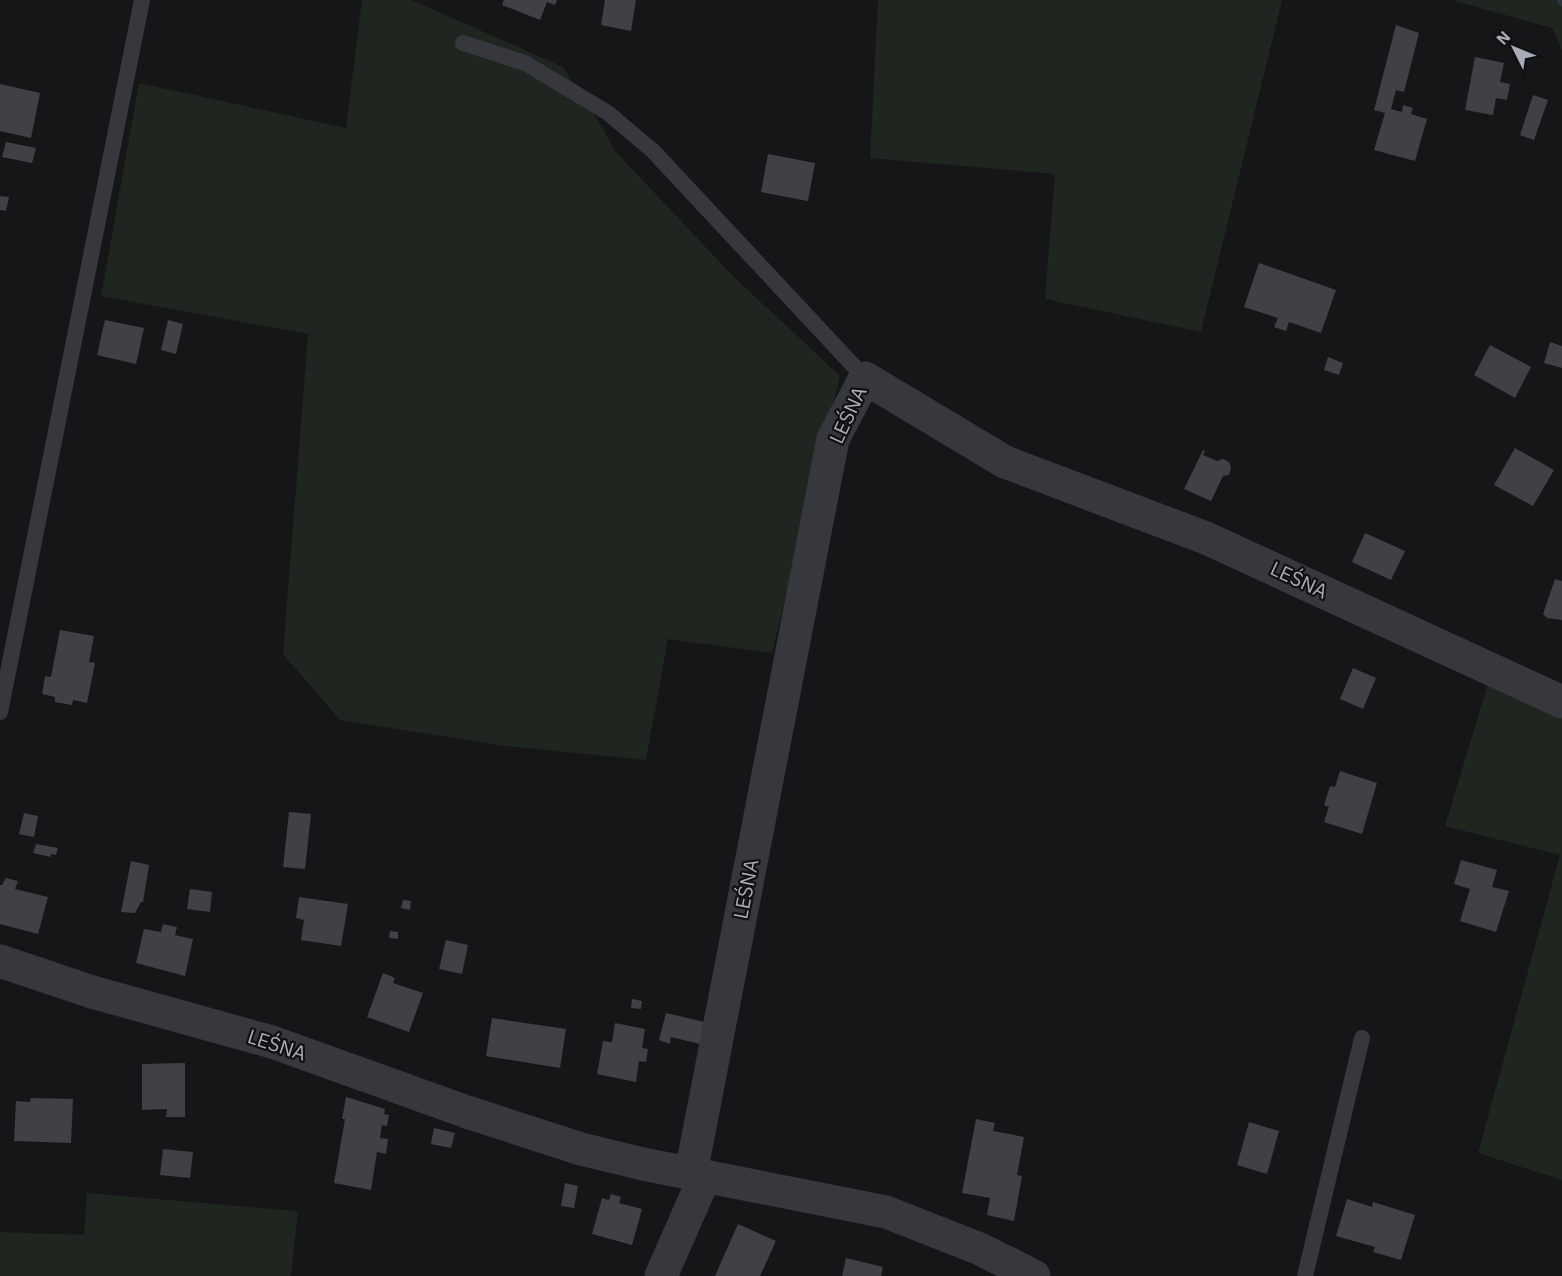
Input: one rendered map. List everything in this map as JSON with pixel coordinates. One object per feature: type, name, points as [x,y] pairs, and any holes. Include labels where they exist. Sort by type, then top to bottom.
[{"type":"street","name":"LEŚNA","points":[[698,1175],[833,439],[865,378],[1005,462],[1206,538],[1562,702]]},
{"type":"street","name":"LEŚNA","points":[[0,961],[92,992],[272,1042],[467,1112],[581,1149],[886,1212],[980,1250],[1034,1276]]},
{"type":"street","points":[[661,1276],[698,1175]]},
{"type":"lane","points":[[0,712],[142,0]]},
{"type":"lane","points":[[463,44],[525,63],[608,113],[653,151],[865,378]]},
{"type":"lane","points":[[1305,1276],[1362,1038]]},
{"type":"shaded area","points":[[362,0],[412,0],[563,67],[615,151],[732,275],[840,376],[772,653],[668,639],[646,760],[505,746],[340,720],[283,654],[308,334],[101,296],[139,83],[346,128]]},
{"type":"shaded area","points":[[878,0],[1282,0],[1201,332],[1045,299],[1055,174],[870,158]]},
{"type":"shaded area","points":[[1451,0],[1562,0],[1562,51],[1552,28]]},
{"type":"shaded area","points":[[1489,680],[1562,715],[1562,1180],[1478,1153],[1560,855],[1445,826]]},
{"type":"shaded area","points":[[87,1193],[298,1211],[291,1276],[0,1276],[0,1232],[84,1235]]},
{"type":"building","points":[[504,0],[557,0],[555,5],[547,2],[540,20],[502,5]]},
{"type":"building","points":[[605,0],[636,0],[631,31],[601,25]]},
{"type":"building","points":[[1396,25],[1419,33],[1404,92],[1396,90],[1391,109],[1402,112],[1403,105],[1413,108],[1411,114],[1427,119],[1415,161],[1374,150],[1385,113],[1374,110]]},
{"type":"building","points":[[1475,57],[1504,63],[1500,82],[1510,84],[1507,100],[1496,98],[1493,115],[1465,110]]},
{"type":"building","points":[[0,84],[40,93],[31,138],[0,131]]},
{"type":"building","points":[[1533,95],[1548,100],[1534,140],[1520,135]]},
{"type":"building","points":[[6,142],[36,148],[32,163],[2,157]]},
{"type":"building","points":[[768,154],[815,163],[808,201],[761,192]]},
{"type":"building","points":[[0,196],[9,197],[6,211],[0,210]]},
{"type":"building","points":[[1259,263],[1336,290],[1321,333],[1289,322],[1286,331],[1274,327],[1278,318],[1244,307]]},
{"type":"building","points":[[105,320],[144,328],[136,364],[97,355]]},
{"type":"building","points":[[168,320],[183,324],[176,354],[161,350]]},
{"type":"building","points":[[1550,342],[1562,346],[1562,368],[1544,363]]},
{"type":"building","points":[[1490,345],[1531,367],[1515,398],[1474,375]]},
{"type":"building","points":[[1328,357],[1343,363],[1339,375],[1324,370]]},
{"type":"building","points":[[1515,448],[1554,470],[1533,506],[1494,485]]},
{"type":"building","points":[[1203,450],[1205,451],[1203,455],[1217,461],[1223,459],[1229,462],[1231,468],[1229,475],[1223,476],[1211,501],[1184,489]]},
{"type":"building","points":[[1365,533],[1405,551],[1391,580],[1352,562]]},
{"type":"building","points":[[1555,579],[1562,581],[1562,620],[1547,618],[1543,614]]},
{"type":"building","points":[[60,630],[94,636],[89,662],[95,663],[87,703],[73,700],[72,705],[55,702],[55,697],[42,694],[45,676],[51,677]]},
{"type":"building","points":[[1353,668],[1376,678],[1363,709],[1340,699]]},
{"type":"building","points":[[1340,771],[1377,783],[1362,834],[1324,822],[1329,807],[1324,805],[1330,786],[1335,787]]},
{"type":"building","points":[[289,812],[311,814],[305,869],[283,867]]},
{"type":"building","points":[[24,813],[38,816],[34,837],[19,834]]},
{"type":"building","points":[[36,844],[58,848],[56,855],[51,854],[51,857],[33,853]]},
{"type":"building","points":[[1461,860],[1497,870],[1492,887],[1509,891],[1496,932],[1460,921],[1470,889],[1454,884]]},
{"type":"building","points":[[131,861],[149,865],[143,902],[135,913],[121,912]]},
{"type":"building","points":[[6,878],[18,881],[15,889],[48,897],[38,934],[0,924],[0,885]]},
{"type":"building","points":[[190,889],[212,892],[210,912],[187,909]]},
{"type":"building","points":[[299,897],[348,904],[341,946],[301,940],[304,920],[296,918]]},
{"type":"building","points":[[403,900],[411,901],[410,910],[401,908]]},
{"type":"building","points":[[163,924],[177,927],[175,935],[193,939],[185,976],[136,963],[144,929],[161,932]]},
{"type":"building","points":[[390,931],[398,932],[398,939],[389,938]]},
{"type":"building","points":[[446,940],[468,945],[462,974],[439,969]]},
{"type":"building","points":[[383,973],[395,978],[393,983],[423,993],[409,1032],[367,1017]]},
{"type":"building","points":[[632,999],[642,1001],[641,1009],[631,1008]]},
{"type":"building","points":[[666,1013],[709,1023],[704,1045],[671,1037],[670,1044],[659,1040]]},
{"type":"building","points":[[492,1018],[566,1029],[560,1068],[486,1056]]},
{"type":"building","points":[[615,1023],[645,1029],[642,1048],[648,1049],[646,1062],[639,1061],[636,1082],[597,1074],[603,1041],[612,1042]]},
{"type":"building","points":[[185,1063],[185,1117],[166,1117],[167,1109],[142,1110],[142,1064]]},
{"type":"building","points":[[346,1097],[385,1109],[384,1114],[389,1115],[387,1126],[382,1125],[380,1138],[388,1139],[386,1154],[377,1152],[371,1190],[334,1183],[345,1119],[342,1119]]},
{"type":"building","points":[[31,1098],[73,1099],[71,1143],[14,1141],[16,1101],[30,1102]]},
{"type":"building","points":[[976,1119],[995,1123],[993,1131],[1024,1137],[1017,1175],[1022,1176],[1014,1221],[987,1215],[990,1198],[962,1193]]},
{"type":"building","points":[[1249,1122],[1279,1131],[1267,1174],[1237,1165]]},
{"type":"building","points":[[434,1128],[455,1133],[451,1148],[431,1144]]},
{"type":"building","points":[[163,1149],[193,1152],[190,1178],[160,1175]]},
{"type":"building","points":[[565,1183],[578,1186],[574,1208],[561,1206]]},
{"type":"building","points":[[611,1194],[621,1197],[619,1203],[642,1209],[632,1245],[592,1234],[602,1198],[609,1200]]},
{"type":"building","points":[[1347,1199],[1372,1207],[1373,1202],[1415,1215],[1401,1260],[1373,1252],[1375,1247],[1336,1236]]},
{"type":"building","points":[[738,1224],[776,1241],[760,1276],[715,1276]]},
{"type":"building","points":[[846,1258],[883,1267],[881,1276],[842,1276]]}]
